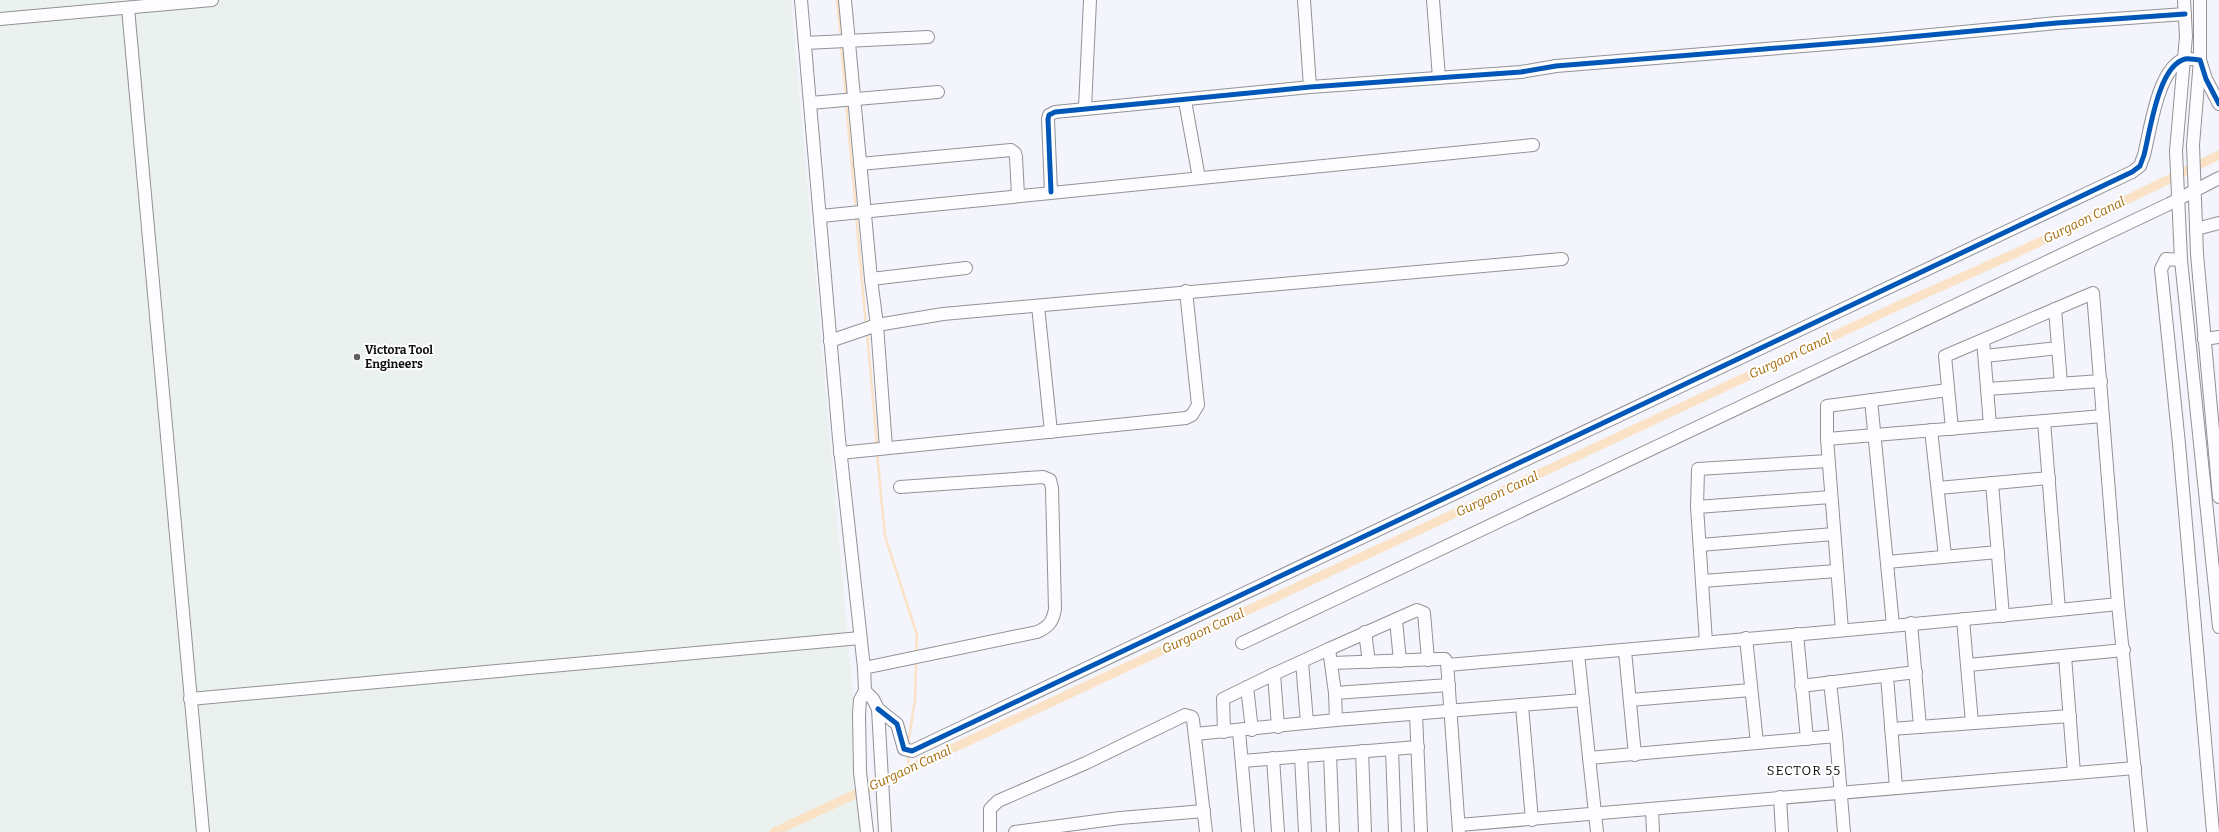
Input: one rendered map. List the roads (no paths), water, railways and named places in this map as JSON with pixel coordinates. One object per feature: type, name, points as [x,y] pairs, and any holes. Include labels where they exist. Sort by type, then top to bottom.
[{"type":"street","points":[[0,19],[212,0]]},
{"type":"street","points":[[801,0],[821,216],[840,453],[864,668],[865,691],[859,705],[860,772],[867,832]]},
{"type":"street","points":[[845,0],[843,41],[849,100],[860,164],[858,212],[871,279],[869,327],[879,449]]},
{"type":"street","points":[[1085,108],[1090,0]]},
{"type":"street","points":[[1304,0],[1310,87]]},
{"type":"street","points":[[1433,0],[1438,78]]},
{"type":"street","points":[[2184,0],[2184,59],[2176,160],[2177,194],[2180,221],[2181,260],[2219,627]]},
{"type":"street","points":[[2200,0],[2200,60],[2194,157],[2196,184],[2196,230],[2204,339],[2216,433],[2219,497]]},
{"type":"street","points":[[128,8],[203,832]]},
{"type":"street","points":[[1051,192],[1049,115],[1055,112],[1085,108],[1185,101],[1310,87],[1438,78],[2057,23],[2185,14]]},
{"type":"street","points":[[805,42],[928,38]]},
{"type":"street","points":[[878,709],[897,724],[902,746],[908,751],[2132,172],[2140,166],[2162,84],[2171,69],[2184,59],[2200,60]]},
{"type":"street","points":[[2200,60],[2206,79],[2219,104]]},
{"type":"street","points":[[810,103],[938,92]]},
{"type":"street","points":[[1185,101],[1199,178]]},
{"type":"street","points":[[821,216],[1018,195],[1533,145]]},
{"type":"street","points":[[860,164],[1010,150],[1015,153],[1016,157],[1018,195]]},
{"type":"street","points":[[1242,643],[2196,184],[2219,178]]},
{"type":"street","points":[[2196,230],[2219,222]]},
{"type":"street","points":[[830,341],[869,327],[931,315],[1186,291],[1562,259]]},
{"type":"street","points":[[2181,260],[2166,259],[2161,269],[2179,444],[2213,832]]},
{"type":"street","points":[[871,279],[966,268]]},
{"type":"street","points":[[840,453],[1186,418],[1192,415],[1198,405],[1186,291]]},
{"type":"street","points":[[1952,429],[1945,356],[2093,293],[2118,604],[2124,650],[2141,832]]},
{"type":"street","points":[[1038,306],[1051,432]]},
{"type":"street","points":[[2055,309],[2061,384]]},
{"type":"street","points":[[2204,339],[2219,337]]},
{"type":"street","points":[[1982,340],[1985,356],[1990,426]]},
{"type":"street","points":[[1985,356],[2058,348]]},
{"type":"street","points":[[1987,389],[2101,381]]},
{"type":"street","points":[[1842,630],[1828,461],[1827,406],[1948,390]]},
{"type":"street","points":[[1871,400],[1893,625]]},
{"type":"street","points":[[1827,439],[2103,416]]},
{"type":"street","points":[[2044,421],[2059,610]]},
{"type":"street","points":[[1931,430],[1945,556]]},
{"type":"street","points":[[1706,642],[1697,507],[1698,470],[1828,461]]},
{"type":"street","points":[[864,668],[1037,632],[1049,625],[1053,618],[1055,609],[1052,488],[1050,480],[1043,477],[900,487]]},
{"type":"street","points":[[1938,488],[2049,478]]},
{"type":"street","points":[[1992,483],[2003,616]]},
{"type":"street","points":[[1697,507],[1831,497]]},
{"type":"street","points":[[1700,545],[1834,534]]},
{"type":"street","points":[[1887,562],[1998,552]]},
{"type":"street","points":[[1702,581],[1837,571]]},
{"type":"street","points":[[1448,665],[1625,651],[1746,638],[1963,618],[2003,616],[2118,604]]},
{"type":"street","points":[[1224,732],[1223,698],[1329,648],[1416,610],[1424,613],[1428,660]]},
{"type":"street","points":[[1963,618],[1972,723]]},
{"type":"street","points":[[1396,620],[1400,661]]},
{"type":"street","points":[[1911,623],[1920,727]]},
{"type":"street","points":[[1365,632],[1369,662]]},
{"type":"street","points":[[1797,634],[1807,739]]},
{"type":"street","points":[[190,699],[860,638]]},
{"type":"street","points":[[1746,638],[1757,743]]},
{"type":"street","points":[[1329,648],[1335,692],[1336,720]]},
{"type":"street","points":[[1968,665],[2124,650]]},
{"type":"street","points":[[1625,651],[1635,755]]},
{"type":"street","points":[[1578,654],[1597,832]]},
{"type":"street","points":[[2065,656],[2074,773]]},
{"type":"street","points":[[1332,663],[1445,659],[1448,665],[1459,829],[1532,820],[1780,797],[2135,768]]},
{"type":"street","points":[[1302,662],[1307,722]]},
{"type":"street","points":[[1801,686],[1916,672]]},
{"type":"street","points":[[1274,674],[1278,727]]},
{"type":"street","points":[[1886,676],[1896,787]]},
{"type":"street","points":[[1830,682],[1844,832]]},
{"type":"street","points":[[1335,692],[1449,685]]},
{"type":"street","points":[[1247,687],[1252,730]]},
{"type":"street","points":[[1630,700],[1751,690]]},
{"type":"street","points":[[865,691],[873,699],[878,709],[885,832]]},
{"type":"street","points":[[1195,734],[1252,730],[1307,722],[1450,712],[1583,700]]},
{"type":"street","points":[[1522,706],[1532,820]]},
{"type":"street","points":[[1416,714],[1421,832]]},
{"type":"street","points":[[990,832],[990,809],[998,801],[1086,763],[1181,716],[1192,717],[1206,832]]},
{"type":"street","points":[[1891,729],[2070,716]]},
{"type":"street","points":[[1239,731],[1248,832]]},
{"type":"street","points":[[1589,758],[1836,736]]},
{"type":"street","points":[[1242,761],[1418,747]]},
{"type":"street","points":[[1392,749],[1395,832]]},
{"type":"street","points":[[1362,751],[1365,832]]},
{"type":"street","points":[[1330,754],[1333,832]]},
{"type":"street","points":[[1301,756],[1305,832]]},
{"type":"street","points":[[1273,758],[1278,832]]},
{"type":"street","points":[[1780,797],[1782,832]]},
{"type":"street","points":[[1652,809],[1653,832]]},
{"type":"street","points":[[1015,832],[1120,818],[1204,810]]},
{"type":"waterway","points":[[837,0],[841,38]]},
{"type":"waterway","points":[[841,45],[846,96]]},
{"type":"waterway","points":[[846,103],[856,209]]},
{"type":"waterway","name":"Gurgaon Canal","points":[[774,832],[1904,303],[2027,248],[2219,155]]},
{"type":"waterway","points":[[856,216],[866,325]]},
{"type":"waterway","points":[[867,332],[877,446]]},
{"type":"waterway","points":[[877,453],[885,536],[917,635],[916,653]]},
{"type":"waterway","points":[[908,744],[915,700],[916,660]]},
{"type":"waterway","points":[[908,753],[909,769]]},
{"type":"place","name":"Victora Tool Engineers","points":[[357,357]]},
{"type":"district","name":"SECTOR 55","points":[[1804,770]]}]
